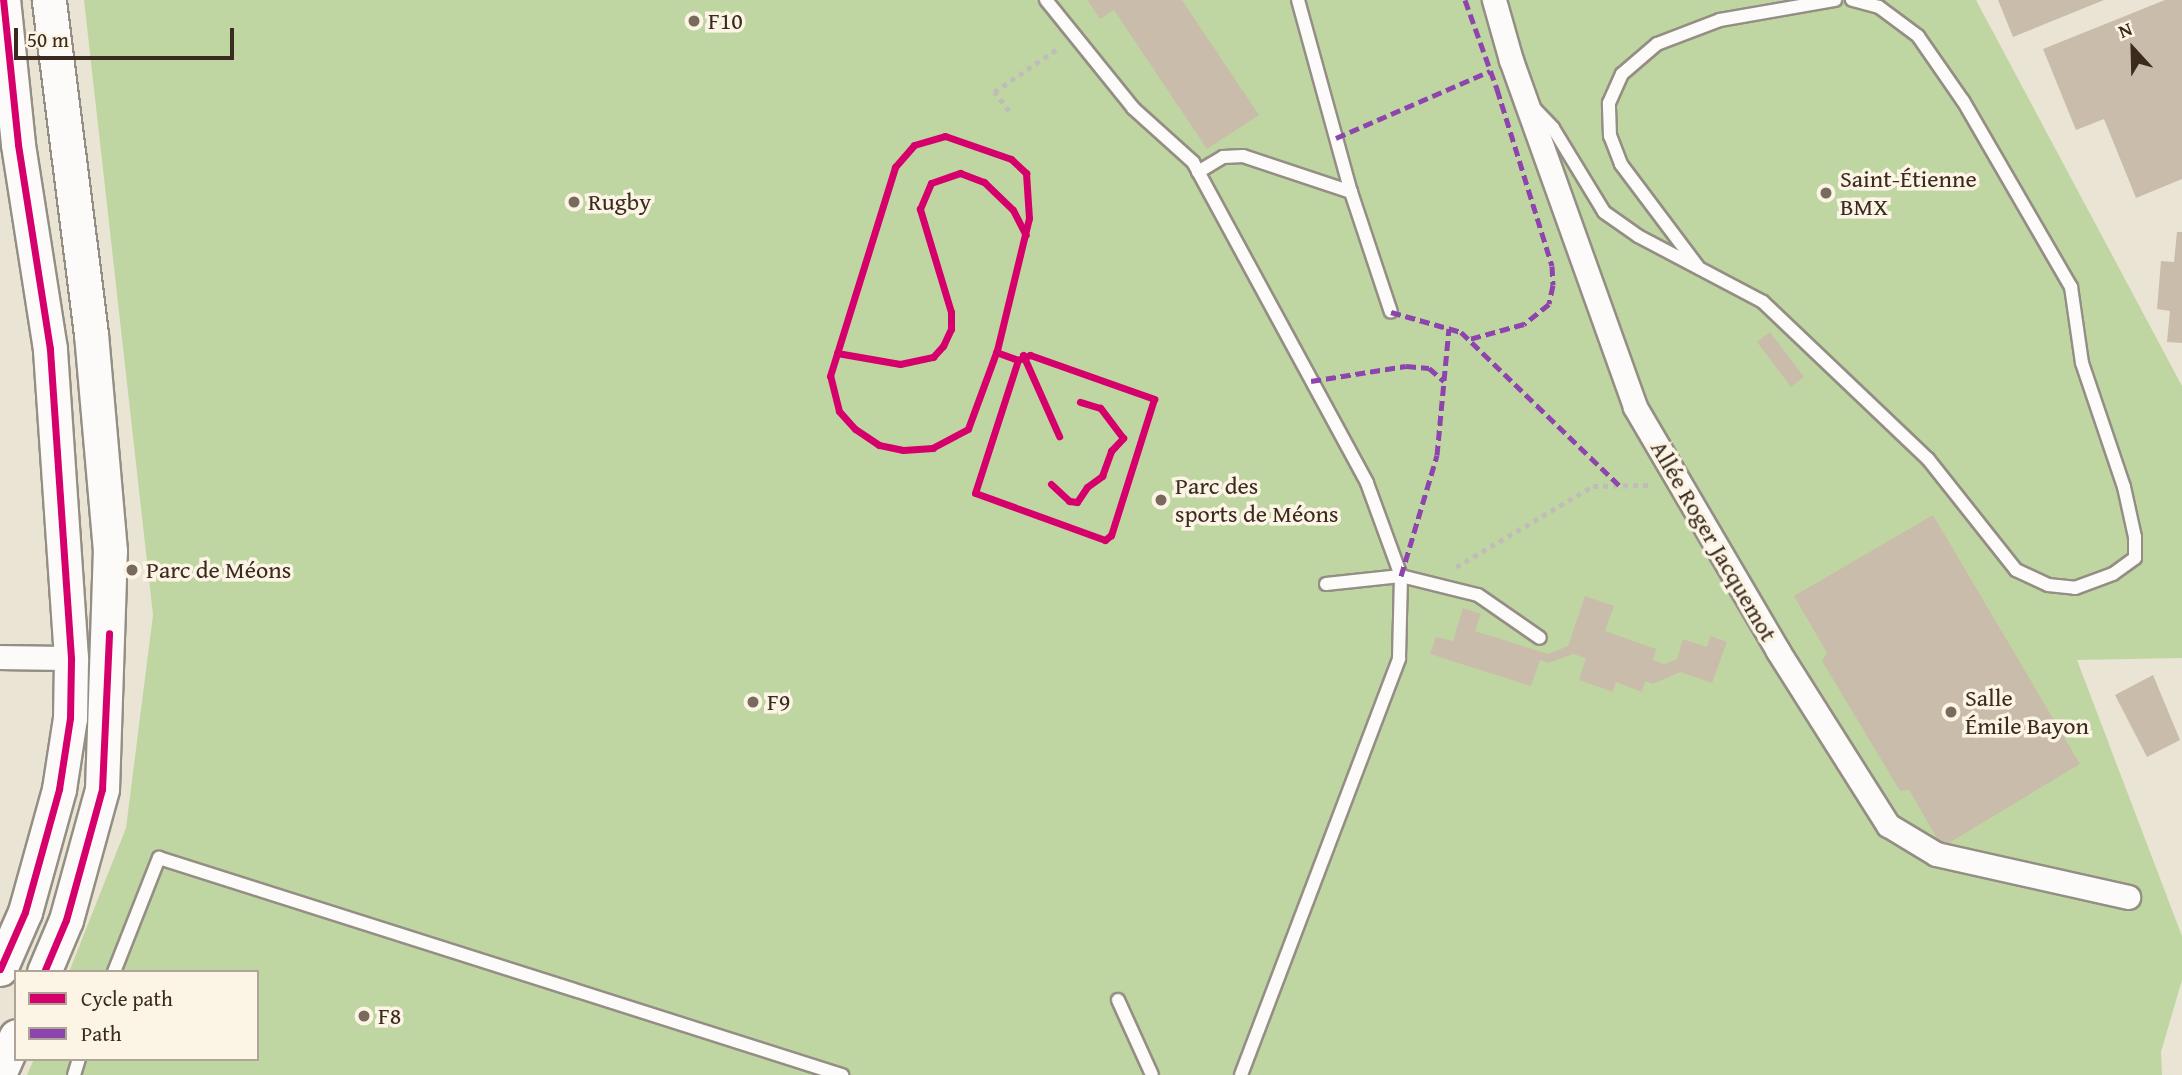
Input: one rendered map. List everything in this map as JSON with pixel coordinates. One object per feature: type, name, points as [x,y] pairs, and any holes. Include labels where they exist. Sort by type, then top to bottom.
[{"type":"main road","points":[[0,969],[25,912],[59,789],[71,718],[71,658],[50,349],[18,144],[3,0]]},
{"type":"main road","points":[[45,970],[66,920],[102,789],[110,551],[91,334],[49,0]]},
{"type":"main road","points":[[0,1072],[14,1040]]},
{"type":"street","name":"Allée Roger Jacquemot","points":[[1494,0],[1525,99],[1636,407],[1888,825],[1936,854],[2128,897]]},
{"type":"street","points":[[0,657],[71,658]]},
{"type":"lane","points":[[1046,0],[1133,107],[1193,162],[1367,483],[1401,576],[1399,659],[1241,1075]]},
{"type":"lane","points":[[1298,0],[1351,192],[1391,312]]},
{"type":"lane","points":[[1701,271],[1617,155],[1610,136],[1609,103],[1622,74],[1657,44],[1720,20],[1835,0]]},
{"type":"lane","points":[[1525,99],[1553,128],[1604,212],[1701,271],[1763,302],[1928,459],[2016,570],[2048,585],[2075,588],[2112,574],[2135,558],[2124,487],[2082,363],[2071,287],[2051,245],[1918,36],[1879,7],[1852,0]]},
{"type":"lane","points":[[1198,172],[1223,157],[1244,156],[1351,192]]},
{"type":"lane","points":[[1326,584],[1401,576],[1478,595],[1540,638]]},
{"type":"lane","points":[[115,970],[159,858],[842,1075]]},
{"type":"lane","points":[[1118,1000],[1152,1075]]},
{"type":"path","points":[[1009,111],[994,92],[1055,51]]},
{"type":"path","points":[[1446,573],[1593,486],[1681,485]]},
{"type":"green space","name":"Parc des sports de Méons","points":[[84,0],[1976,0],[2182,386],[2182,658],[2077,660],[2182,936],[2182,980],[2161,1052],[2162,1075],[27,1075],[33,1061],[259,1061],[259,970],[70,970],[126,828],[153,615]]},
{"type":"building","points":[[1087,0],[1182,0],[1259,115],[1207,149],[1114,10],[1100,19]]},
{"type":"building","points":[[1998,0],[2104,0],[2013,37]]},
{"type":"building","points":[[2165,0],[2182,0],[2182,179],[2136,198],[2104,119],[2076,130],[2043,49]]},
{"type":"building","points":[[2177,232],[2182,232],[2182,343],[2167,342],[2170,311],[2157,309],[2161,261],[2174,262]]},
{"type":"building","points":[[1770,332],[1804,377],[1791,387],[1757,342]]},
{"type":"building","name":"Salle Émile Bayon","points":[[1933,515],[2080,764],[1942,847],[1909,790],[1900,791],[1822,661],[1827,653],[1794,596]]},
{"type":"building","points":[[1585,596],[1614,606],[1605,631],[1656,649],[1653,660],[1664,664],[1677,659],[1683,639],[1707,647],[1710,636],[1727,642],[1712,683],[1680,672],[1653,684],[1645,681],[1642,692],[1616,682],[1613,692],[1579,680],[1586,658],[1573,654],[1549,663],[1540,660],[1531,686],[1430,654],[1436,637],[1453,641],[1463,608],[1481,614],[1475,631],[1548,654],[1568,646]]},
{"type":"building","points":[[2153,675],[2180,740],[2147,757],[2115,695]]},
{"type":"marked path","points":[[1465,0],[1497,89],[1552,266],[1553,285],[1549,304],[1524,324],[1469,339]]},
{"type":"marked path","points":[[1336,138],[1490,71]]},
{"type":"marked path","points":[[1391,312],[1461,332],[1620,486]]},
{"type":"marked path","points":[[1401,576],[1437,455],[1449,329]]},
{"type":"marked path","points":[[1311,381],[1406,366],[1429,368],[1444,381]]},
{"type":"cycle path","points":[[0,969],[25,912],[59,789],[70,718],[71,658],[50,349],[18,144],[3,0]]},
{"type":"cycle path","points":[[945,136],[1011,159],[1026,173],[1029,218],[997,350],[968,429],[933,448],[903,450],[879,445],[855,429],[839,411],[830,376],[895,167],[914,145],[945,136]]},
{"type":"cycle path","points":[[837,353],[900,364],[933,357],[943,346],[951,329],[951,312],[920,209],[931,183],[960,173],[984,182],[1013,210],[1026,235]]},
{"type":"cycle path","points":[[996,352],[1018,360],[1030,355],[1154,399],[1111,535],[1105,540],[975,493],[1018,360]]},
{"type":"cycle path","points":[[1023,355],[1059,436]]},
{"type":"cycle path","points":[[1051,484],[1069,501],[1077,502],[1087,487],[1102,476],[1111,451],[1123,438],[1100,408],[1080,402]]},
{"type":"cycle path","points":[[45,970],[66,920],[102,789],[109,633]]},
{"type":"place","name":"F10","points":[[694,21]]},
{"type":"place","name":"Saint-Étienne BMX","points":[[1826,193]]},
{"type":"place","name":"Rugby","points":[[574,202]]},
{"type":"place","name":"Parc des sports de Méons","points":[[1161,500]]},
{"type":"place","name":"Parc de Méons","points":[[132,570]]},
{"type":"place","name":"F9","points":[[753,702]]},
{"type":"place","name":"Salle Émile Bayon","points":[[1951,712]]},
{"type":"place","name":"F8","points":[[364,1016]]}]
